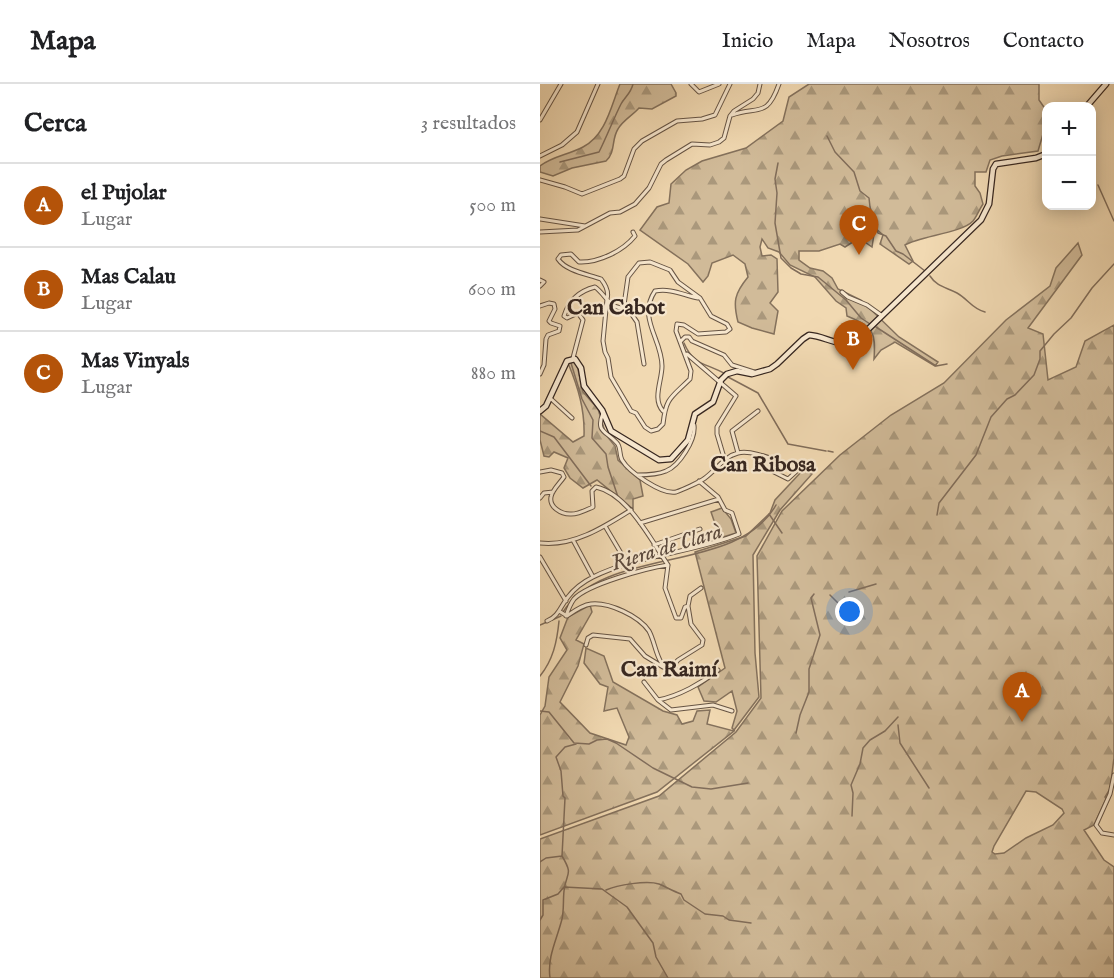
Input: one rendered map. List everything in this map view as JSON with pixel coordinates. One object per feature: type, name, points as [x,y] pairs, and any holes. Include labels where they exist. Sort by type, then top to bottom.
[{"type":"street","points":[[540,120],[561,84]]},
{"type":"street","points":[[540,156],[562,145],[577,132],[598,84]]},
{"type":"street","points":[[691,84],[699,92],[719,84]]},
{"type":"street","points":[[540,180],[582,194],[620,179],[624,176],[638,144],[677,121],[702,119],[715,115],[730,84]]},
{"type":"street","points":[[540,232],[578,230],[610,213],[620,212],[635,204],[654,181],[661,164],[685,146],[710,145],[724,138],[730,116],[753,99],[758,93],[760,84]]},
{"type":"street","points":[[730,116],[763,110],[774,97],[779,84]]},
{"type":"street","points":[[1090,102],[1106,84]]},
{"type":"street","points":[[573,358],[580,366],[584,386],[603,413],[607,426],[613,433],[659,460],[666,461],[674,458],[688,440],[697,412],[713,402],[724,377],[732,372],[755,373],[774,367],[807,336],[816,336],[838,344],[850,343],[863,335],[981,220],[989,204],[992,173],[996,164],[1042,156]]},
{"type":"street","points":[[540,219],[585,226]]},
{"type":"street","points":[[540,411],[546,406],[565,362],[573,358],[583,320],[578,313],[567,318],[564,316],[569,304],[578,294],[592,287],[598,288],[607,299],[616,308],[621,308],[624,303],[628,277],[639,263],[650,262],[670,270],[678,282],[700,298],[711,316],[727,324],[730,329],[726,332],[698,334],[684,325],[677,324],[676,331],[691,371],[690,379],[673,393],[663,412],[663,424],[651,431],[645,427],[636,413],[631,411],[611,377],[603,341],[607,299],[606,288],[601,279],[579,273],[558,259],[561,255],[571,254],[579,262],[594,261],[625,248],[635,236],[633,232]]},
{"type":"street","points":[[540,280],[544,282],[540,286]]},
{"type":"street","points":[[663,412],[658,400],[662,365],[650,323],[648,304],[655,291],[662,290],[673,290],[700,298]]},
{"type":"street","points":[[842,292],[883,316]]},
{"type":"street","points":[[624,303],[637,322],[644,364]]},
{"type":"street","points":[[540,306],[554,304],[555,309],[549,321],[558,324],[560,329],[548,335],[546,339],[544,365],[540,374]]},
{"type":"street","points":[[681,341],[689,337],[692,341],[724,355],[732,365],[755,373]]},
{"type":"street","points":[[685,353],[736,396],[717,427],[725,461]]},
{"type":"street","points":[[550,398],[572,418]]},
{"type":"street","points":[[738,453],[732,430],[758,411]]},
{"type":"street","points":[[603,413],[601,427],[603,432],[618,443],[622,460],[645,481],[674,492],[699,481],[738,453],[800,468],[788,479],[774,472]]},
{"type":"street","points":[[637,475],[661,473],[672,468],[691,444],[695,432],[693,420]]},
{"type":"street","points":[[540,472],[551,470],[562,473],[564,477],[550,499],[558,510],[570,514],[592,507],[592,491],[596,487],[631,510],[668,565],[665,588],[678,620],[690,596],[701,588]]},
{"type":"street","points":[[547,621],[556,616],[578,587],[593,577],[628,565],[722,541],[739,534],[732,513],[725,510],[719,499],[699,481]]},
{"type":"street","points":[[540,498],[544,493],[553,492]]},
{"type":"street","points":[[640,523],[719,499]]},
{"type":"street","points":[[540,543],[561,543],[573,540],[605,526],[631,510]]},
{"type":"street","points":[[605,526],[628,565]]},
{"type":"street","points":[[654,545],[700,529]]},
{"type":"street","points":[[573,540],[593,577]]},
{"type":"street","points":[[540,557],[566,600]]},
{"type":"street","points":[[566,616],[574,599],[584,591],[653,567],[668,565]]},
{"type":"street","points":[[566,616],[590,604],[612,608],[631,615],[649,631],[664,668]]},
{"type":"street","points":[[669,671],[678,660],[699,648],[703,640],[691,624],[687,606]]},
{"type":"street","points":[[560,611],[566,616]]},
{"type":"street","points":[[586,645],[588,638],[593,635],[627,638],[645,656],[669,671],[700,666],[718,670],[671,698],[658,700]]},
{"type":"street","points":[[644,681],[658,700],[670,710],[713,705],[732,711]]},
{"type":"street","points":[[1114,775],[1110,794],[1096,825],[1102,833],[1114,835]]},
{"type":"green space","points":[[620,84],[671,84],[676,96],[652,109],[639,108],[625,121],[616,133],[611,154],[606,161],[572,168],[553,176],[540,172],[540,166],[545,163],[591,142],[607,119]]},
{"type":"green space","points":[[809,84],[1039,84],[1039,100],[1042,104],[1042,138],[1038,151],[990,160],[986,172],[975,172],[975,186],[983,204],[968,225],[905,245],[913,261],[909,264],[880,244],[883,235],[875,228],[872,247],[859,238],[845,247],[840,244],[819,251],[799,251],[799,260],[810,268],[823,271],[832,278],[838,289],[861,300],[899,337],[938,362],[935,366],[895,342],[881,350],[874,359],[874,342],[871,331],[862,323],[847,316],[846,308],[836,301],[815,277],[790,265],[779,252],[768,248],[762,239],[760,247],[762,256],[771,255],[777,259],[778,292],[770,303],[778,311],[774,334],[738,322],[735,309],[736,298],[748,277],[745,264],[733,255],[712,263],[708,276],[703,282],[688,264],[640,230],[657,207],[669,203],[671,184],[686,170],[702,161],[746,148],[783,121],[789,97]]},
{"type":"green space","points":[[1078,243],[1082,255],[1028,328],[1043,334],[1048,380],[1076,367],[1085,341],[1114,325],[1114,758],[1110,789],[1106,799],[1094,825],[1084,830],[1104,860],[1114,867],[1114,978],[540,978],[540,839],[659,796],[736,732],[761,698],[757,556],[782,511],[840,455],[891,415],[944,383],[1006,320],[1050,286],[1056,268]],"holes":[[[1026,791],[1036,792],[1062,809],[1064,813],[1053,825],[1026,838],[1004,853],[992,852]]]},
{"type":"green space","points":[[572,360],[577,365],[583,392],[598,409],[606,435],[615,446],[618,460],[640,480],[643,496],[633,499],[633,509],[597,480],[583,488],[570,478],[564,468],[568,458],[554,452],[549,457],[544,456],[540,440],[540,414],[573,442],[584,436],[580,399],[568,363]]},
{"type":"green space","points":[[802,471],[812,474],[780,510],[753,555],[755,653],[759,697],[734,730],[732,728],[737,711],[732,691],[716,702],[704,701],[698,687],[725,668],[695,552],[746,536],[770,513],[775,500]]},
{"type":"green space","points":[[722,508],[731,519],[736,533],[720,538],[711,512]]},
{"type":"green space","points":[[590,605],[592,612],[576,640],[584,644],[578,666],[560,702],[590,733],[626,745],[629,737],[617,708],[604,711],[608,687],[600,684],[584,663],[586,648],[604,656],[613,682],[663,711],[677,715],[682,724],[693,721],[697,711],[710,710],[707,724],[734,731],[657,792],[540,835],[540,715],[545,706],[549,677],[567,650],[560,638],[568,617]]},
{"type":"waterway","points":[[560,162],[599,152],[633,84]]},
{"type":"waterway","points":[[827,136],[835,152],[854,172],[860,191],[869,198],[878,233],[886,236],[896,251],[925,271]]},
{"type":"waterway","points":[[778,163],[775,179],[777,193],[775,223],[781,258],[801,274],[818,277],[870,324]]},
{"type":"waterway","points":[[1098,185],[1114,221]]},
{"type":"waterway","points":[[937,515],[939,503],[976,455],[991,417],[1034,375],[1040,359],[1040,351],[1071,318],[1092,288],[1114,264]]},
{"type":"waterway","points":[[930,276],[939,285],[957,293],[977,309],[985,312]]},
{"type":"waterway","points":[[876,327],[936,366],[947,364]]},
{"type":"waterway","points":[[684,343],[697,360],[725,374]]},
{"type":"waterway","points":[[571,363],[582,399],[593,420],[592,438],[606,454],[618,497]]},
{"type":"waterway","points":[[728,377],[758,393],[788,444],[826,451]]},
{"type":"waterway","points":[[540,431],[554,437],[591,486]]},
{"type":"waterway","points":[[828,451],[833,452]]},
{"type":"waterway","name":"Riera de Clarà","points":[[563,612],[583,591],[609,577],[732,542],[757,527],[776,505]]},
{"type":"waterway","points":[[769,514],[782,533]]},
{"type":"waterway","points":[[849,592],[876,584]]},
{"type":"waterway","points":[[796,733],[809,692],[809,669],[820,635],[811,598],[814,594]]},
{"type":"waterway","points":[[830,595],[841,606],[849,621]]},
{"type":"waterway","name":"Riera de Clarà","points":[[552,620],[561,616]]},
{"type":"waterway","points":[[540,676],[554,650],[559,621]]},
{"type":"waterway","name":"Riera de Clarà","points":[[540,625],[547,622]]},
{"type":"waterway","points":[[540,711],[549,712],[574,743],[589,744],[607,739],[653,768],[692,787],[711,789],[748,783]]},
{"type":"waterway","points":[[852,816],[851,785],[860,764],[863,748],[870,740],[885,731],[898,717]]},
{"type":"waterway","points":[[898,725],[900,743],[929,788]]},
{"type":"waterway","points":[[540,862],[546,858],[562,856],[565,798],[561,771],[556,757],[565,747],[576,744]]},
{"type":"waterway","points":[[550,978],[551,955],[562,919],[568,874],[568,867],[562,856]]},
{"type":"waterway","points":[[606,890],[632,884],[659,884],[681,894],[684,900],[705,914],[751,923]]},
{"type":"waterway","points":[[540,920],[543,915],[543,900],[558,894],[564,887],[602,889],[627,907],[653,943],[656,957],[668,978]]},
{"type":"place","name":"Mas Vinyals","points":[[859,255]]},
{"type":"place","name":"Mas Calau","points":[[853,370]]},
{"type":"place","name":"el Pujolar","points":[[1022,722]]},
{"type":"district","name":"Can Cabot","points":[[616,306]]},
{"type":"district","name":"Can Ribosa","points":[[763,463]]},
{"type":"district","name":"Can Raimí","points":[[669,668]]}]
